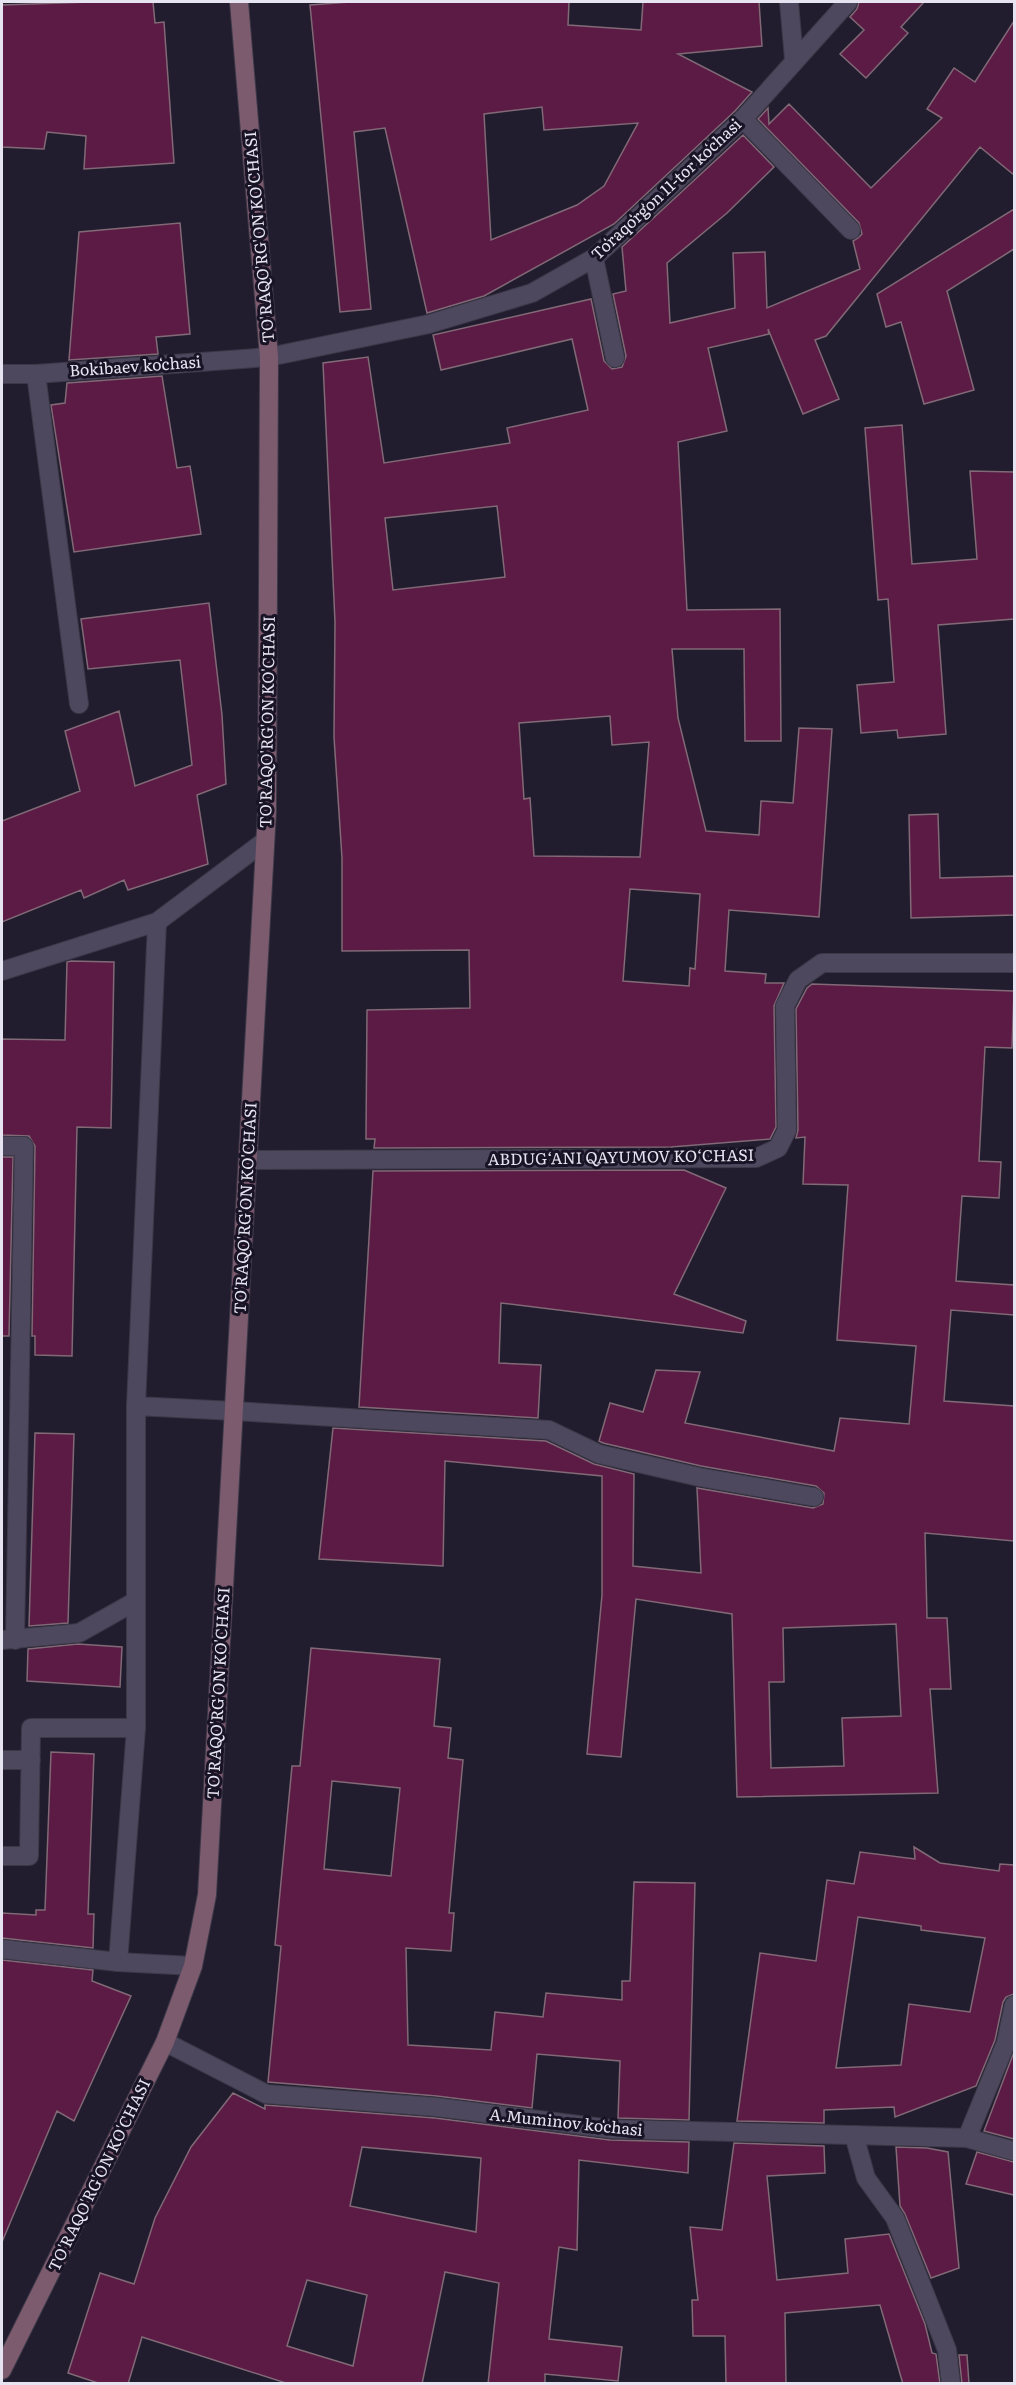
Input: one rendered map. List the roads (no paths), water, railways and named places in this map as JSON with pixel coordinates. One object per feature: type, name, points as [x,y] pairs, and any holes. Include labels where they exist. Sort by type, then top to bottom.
[{"type":"main road","name":"TO'RAQO'RG'ON KO'CHASI","points":[[2,2370],[165,2042],[193,1966],[207,1895],[265,841],[269,357],[239,2]]},
{"type":"street","points":[[789,2],[794,59]]},
{"type":"street","name":"Toʻraqoʻrgʻon 11-tor koʻchasi","points":[[269,357],[429,324],[532,293],[594,258],[743,119],[794,59],[848,2]]},
{"type":"street","points":[[743,119],[851,230]]},
{"type":"street","points":[[594,258],[615,358]]},
{"type":"street","name":"Bokibaev koʻchasi","points":[[2,374],[36,374],[269,357]]},
{"type":"street","points":[[36,374],[79,704]]},
{"type":"street","points":[[2,971],[157,922],[265,841]]},
{"type":"street","points":[[118,1962],[136,1728],[136,1406],[157,922]]},
{"type":"street","name":"ABDUG‘ANI QAYUMOV KO‘CHASI","points":[[248,1160],[756,1158],[778,1148],[787,1130],[785,1006],[798,980],[822,963],[1014,963]]},
{"type":"street","points":[[2,1146],[24,1146],[10,1391],[8,1640],[79,1633],[136,1601]]},
{"type":"street","points":[[136,1406],[549,1430],[599,1454],[699,1477],[814,1497]]},
{"type":"street","points":[[2,1856],[29,1857],[32,1728],[136,1728]]},
{"type":"street","points":[[2,1760],[31,1760]]},
{"type":"street","points":[[2,1949],[118,1962],[193,1966]]},
{"type":"street","points":[[967,2138],[1006,2043],[1014,2005]]},
{"type":"street","name":"A.Muminov koʻchasi","points":[[165,2042],[266,2094],[436,2107],[611,2129],[967,2138],[1014,2151]]},
{"type":"street","points":[[854,2135],[866,2178],[895,2218],[947,2350],[951,2384]]}]
